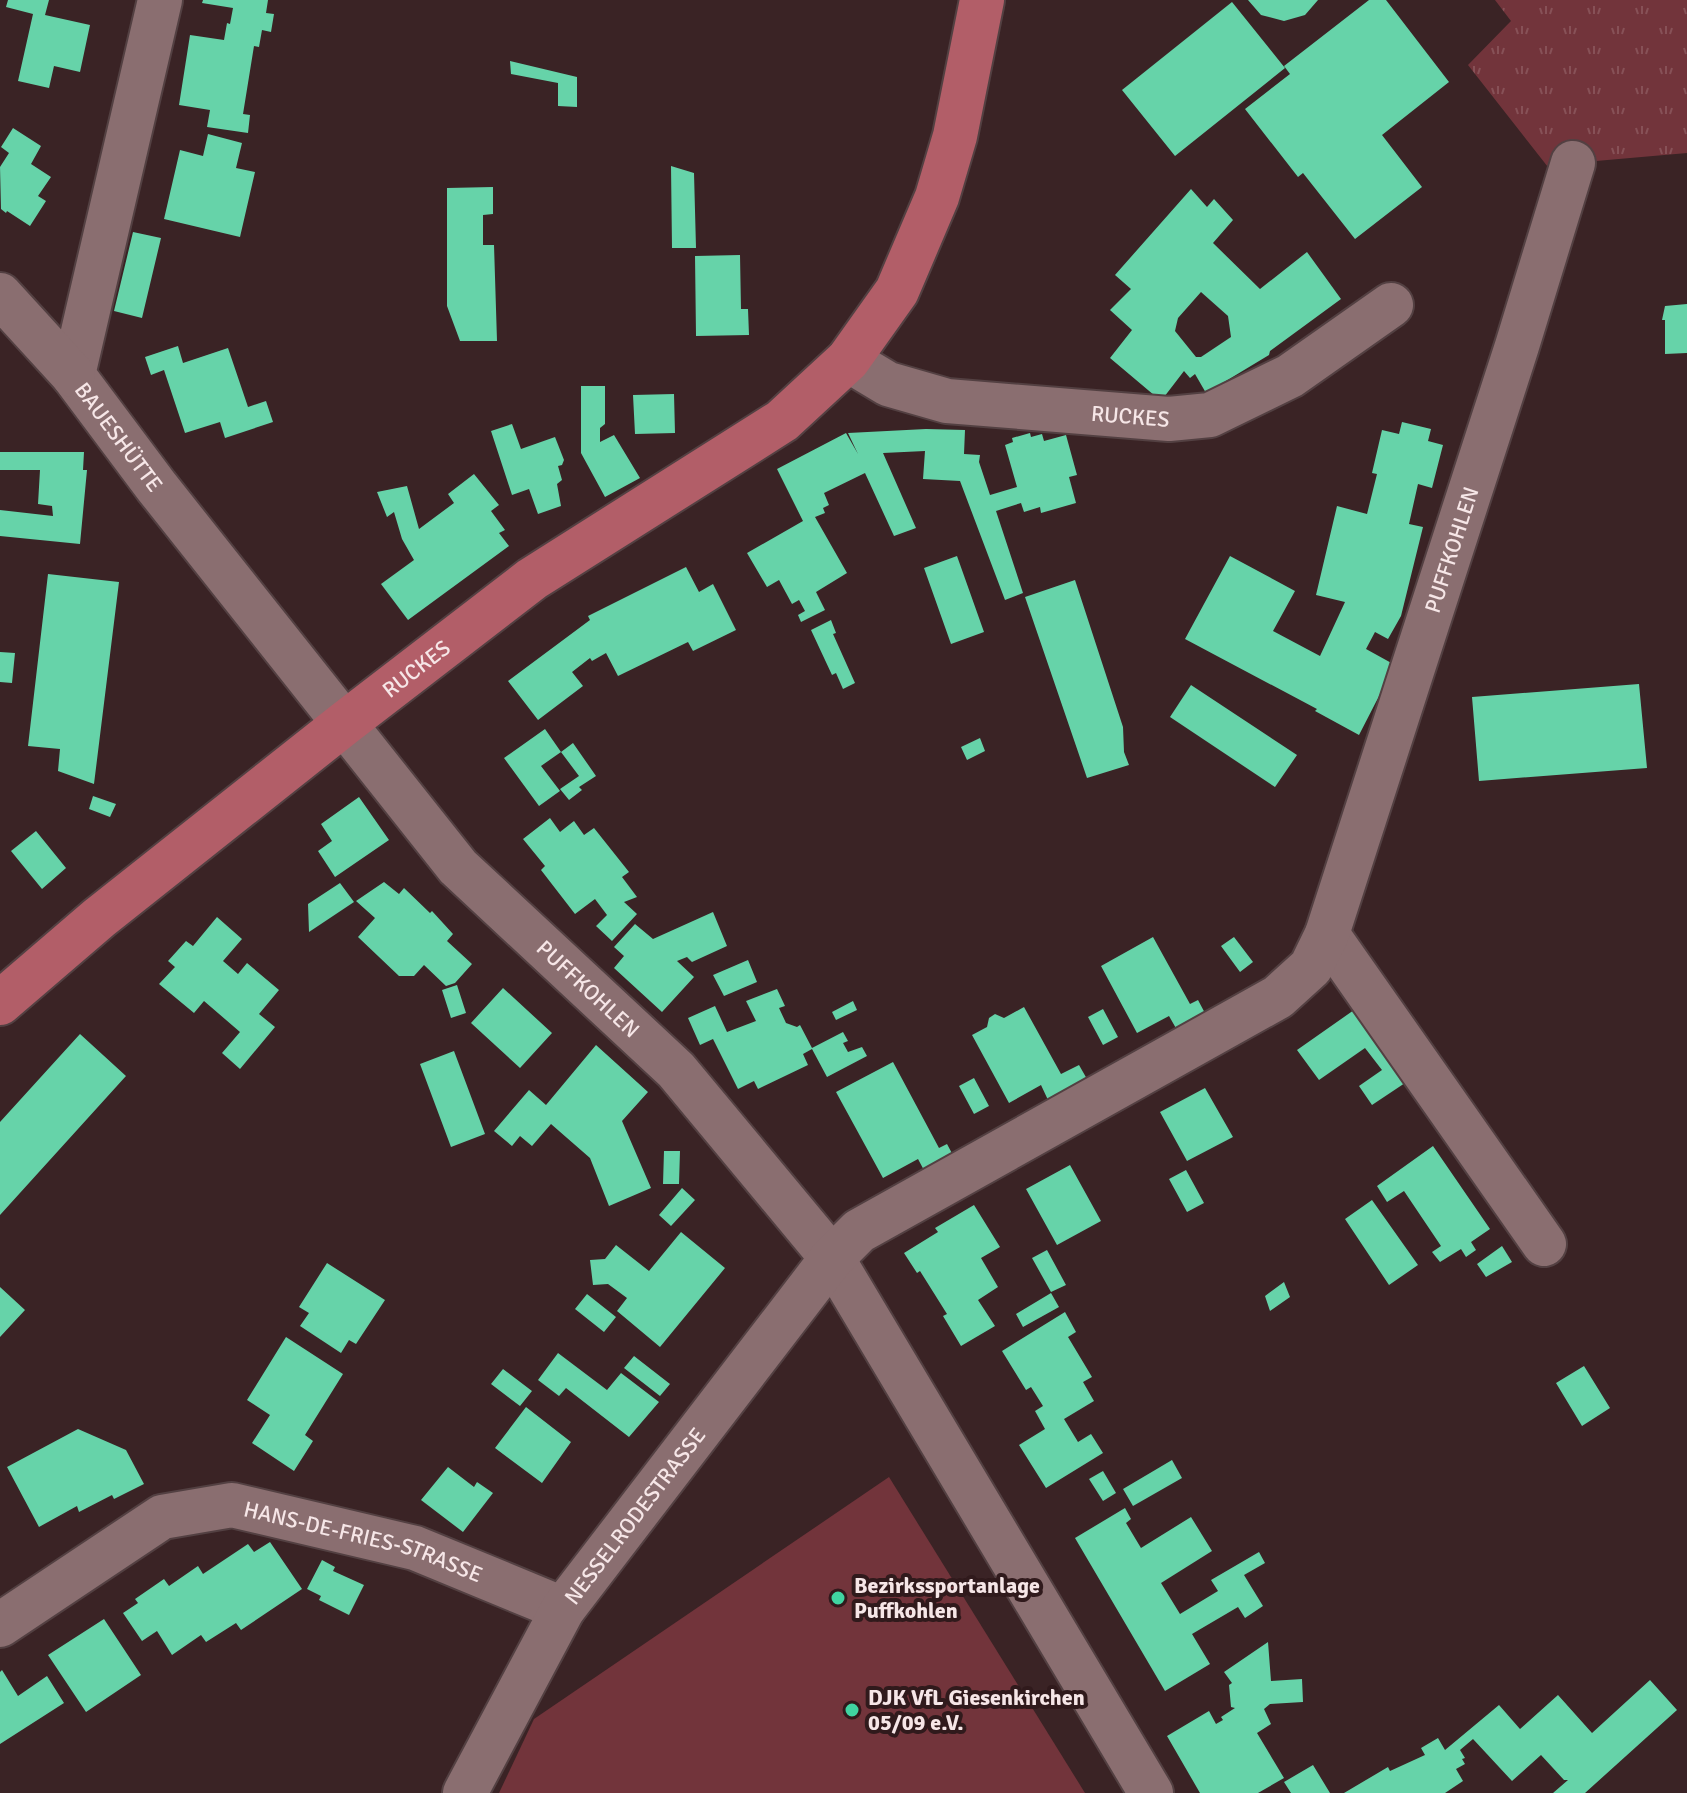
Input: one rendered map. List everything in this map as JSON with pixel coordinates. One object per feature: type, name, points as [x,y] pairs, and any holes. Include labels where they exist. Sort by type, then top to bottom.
[{"type":"main road","name":"RUCKES","points":[[0,1003],[57,951],[532,579],[782,421],[848,360],[897,291],[937,197],[955,136],[982,0]]},
{"type":"street","name":"BAUESHÜTTE","points":[[160,0],[73,375],[156,486],[345,723]]},
{"type":"street","name":"PUFFKOHLEN","points":[[832,1258],[859,1231],[1278,997],[1311,967],[1327,934],[1573,163]]},
{"type":"street","points":[[0,295],[73,375]]},
{"type":"street","name":"RUCKES","points":[[848,360],[888,384],[947,401],[1169,419],[1210,415],[1290,376],[1391,305]]},
{"type":"street","name":"PUFFKOHLEN","points":[[345,723],[458,867],[676,1070],[832,1258],[1151,1793]]},
{"type":"street","points":[[1327,934],[1544,1244]]},
{"type":"street","name":"NESSELRODESTRASSE","points":[[465,1793],[563,1609],[832,1258]]},
{"type":"street","name":"HANS-DE-FRIES-STRASSE","points":[[0,1625],[162,1517],[232,1505],[415,1548],[563,1609]]},
{"type":"green space","points":[[1495,0],[1687,0],[1687,153],[1573,163],[1555,176],[1468,65],[1511,21]]},
{"type":"green space","name":"Bezirkssportanlage Puffkohlen","points":[[889,1477],[1085,1793],[499,1793],[534,1719]]},
{"type":"building","points":[[8,0],[49,0],[45,15],[90,25],[80,72],[54,66],[49,88],[18,81],[33,14],[6,7]]},
{"type":"building","points":[[203,0],[268,0],[266,13],[274,14],[271,32],[262,30],[259,47],[254,46],[243,114],[250,115],[248,133],[207,127],[210,110],[179,105],[190,35],[224,40],[227,23],[230,24],[233,8],[202,3]]},
{"type":"building","points":[[1248,0],[1318,0],[1305,15],[1284,21],[1261,15]]},
{"type":"building","points":[[1369,0],[1386,0],[1449,82],[1382,135],[1422,187],[1355,239],[1303,173],[1298,177],[1245,109],[1290,74],[1284,66]]},
{"type":"building","points":[[1232,2],[1285,68],[1175,156],[1122,90]]},
{"type":"building","points":[[510,61],[577,77],[577,107],[558,106],[558,83],[511,74]]},
{"type":"building","points":[[13,128],[41,146],[31,164],[51,177],[38,196],[46,201],[30,226],[1,209],[0,167],[9,153],[1,147]]},
{"type":"building","points":[[208,134],[242,143],[236,168],[255,172],[240,237],[164,219],[180,150],[203,156]]},
{"type":"building","points":[[671,166],[694,173],[696,248],[672,248]]},
{"type":"building","points":[[493,187],[493,214],[483,215],[483,245],[494,245],[497,341],[460,341],[447,306],[447,188]]},
{"type":"building","points":[[1191,189],[1207,207],[1214,199],[1233,220],[1213,243],[1260,289],[1307,252],[1341,299],[1270,351],[1269,355],[1206,393],[1195,374],[1190,378],[1184,371],[1161,401],[1110,358],[1132,330],[1110,310],[1131,289],[1115,275]],"holes":[[[1201,292],[1228,316],[1231,337],[1201,357],[1196,357],[1175,331],[1178,318]]]},
{"type":"building","points":[[133,232],[161,238],[142,318],[114,311]]},
{"type":"building","points":[[740,255],[741,309],[748,309],[749,335],[696,336],[695,256]]},
{"type":"building","points":[[1687,304],[1687,353],[1665,354],[1665,320],[1662,320],[1665,306]]},
{"type":"building","points":[[178,346],[183,363],[228,348],[248,407],[266,401],[273,422],[225,438],[220,422],[185,433],[164,370],[151,375],[145,357]]},
{"type":"building","points":[[581,386],[605,386],[605,424],[600,428],[600,442],[614,435],[640,478],[605,497],[581,453]]},
{"type":"building","points":[[674,394],[675,433],[635,434],[633,395]]},
{"type":"building","points":[[1402,422],[1431,429],[1428,441],[1443,445],[1432,488],[1418,484],[1409,524],[1423,527],[1401,616],[1388,639],[1375,632],[1366,649],[1395,665],[1359,735],[1315,711],[1317,709],[1185,639],[1230,556],[1295,591],[1273,631],[1320,656],[1345,602],[1316,595],[1337,506],[1367,514],[1377,474],[1372,473],[1382,430],[1399,434]]},
{"type":"building","points":[[512,424],[521,449],[555,437],[564,460],[558,466],[562,480],[557,484],[561,506],[538,514],[529,489],[512,495],[491,431]]},
{"type":"building","points":[[965,430],[964,454],[980,455],[979,462],[990,495],[1017,487],[1005,445],[1013,442],[1012,438],[1030,433],[1031,437],[1042,434],[1044,441],[1066,435],[1077,475],[1069,477],[1076,503],[1041,513],[1040,507],[1024,512],[1021,503],[996,511],[1023,593],[1005,600],[960,481],[923,479],[925,451],[883,453],[916,528],[894,536],[865,473],[824,493],[829,505],[823,508],[825,513],[815,517],[847,573],[816,592],[825,610],[801,622],[798,615],[805,611],[799,600],[792,604],[779,580],[767,587],[747,553],[803,521],[777,469],[846,433],[858,454],[848,433]]},
{"type":"building","points":[[0,452],[84,452],[83,470],[87,470],[80,544],[0,536],[0,510],[53,516],[52,506],[38,504],[40,470],[0,470]]},
{"type":"building","points":[[474,474],[499,505],[491,511],[505,530],[499,533],[509,546],[408,620],[381,584],[414,560],[402,539],[394,512],[387,517],[377,492],[407,486],[419,529],[454,503],[448,494]]},
{"type":"building","points":[[957,556],[984,632],[951,644],[924,568]]},
{"type":"building","points":[[686,567],[699,592],[713,584],[736,630],[693,651],[688,642],[618,676],[606,653],[592,661],[590,658],[572,672],[583,686],[538,720],[508,681],[590,620],[588,616]]},
{"type":"building","points":[[48,574],[119,582],[94,784],[58,771],[60,749],[28,746]]},
{"type":"building","points":[[1075,580],[1123,727],[1124,752],[1129,765],[1087,778],[1025,597]]},
{"type":"building","points":[[831,620],[836,633],[833,634],[855,683],[843,689],[836,673],[832,675],[811,630]]},
{"type":"building","points":[[0,652],[15,653],[12,683],[0,682]]},
{"type":"building","points":[[1639,684],[1647,768],[1479,781],[1472,697]]},
{"type":"building","points":[[1191,685],[1297,755],[1275,787],[1170,717]]},
{"type":"building","points":[[545,729],[561,752],[541,766],[560,791],[539,806],[504,758]]},
{"type":"building","points":[[980,738],[985,751],[967,760],[961,747]]},
{"type":"building","points":[[573,743],[596,776],[579,787],[582,790],[569,800],[560,789],[579,776],[561,752]]},
{"type":"building","points":[[93,796],[116,804],[110,817],[89,809]]},
{"type":"building","points":[[359,797],[389,840],[335,877],[318,851],[332,841],[321,824]]},
{"type":"building","points":[[550,818],[560,832],[574,821],[584,835],[594,828],[629,872],[622,877],[637,897],[624,902],[637,914],[612,941],[596,926],[607,915],[595,899],[575,914],[541,870],[545,866],[523,839]]},
{"type":"building","points":[[36,831],[66,868],[42,889],[11,851]]},
{"type":"building","points":[[384,882],[399,894],[404,888],[453,934],[447,941],[472,964],[455,983],[446,986],[424,965],[414,976],[399,976],[358,937],[375,918],[356,901]]},
{"type":"building","points":[[340,883],[354,902],[309,932],[308,904]]},
{"type":"building","points":[[713,912],[727,946],[692,962],[687,957],[677,961],[694,977],[662,1012],[614,968],[624,956],[614,947],[635,924],[653,939]]},
{"type":"building","points":[[217,917],[242,939],[223,961],[238,974],[247,963],[279,990],[259,1014],[275,1027],[240,1069],[222,1053],[240,1032],[204,1001],[194,1013],[159,984],[175,967],[168,961],[186,941],[193,946]]},
{"type":"building","points":[[1153,937],[1190,1004],[1198,1000],[1206,1015],[1177,1030],[1169,1016],[1137,1033],[1101,966]]},
{"type":"building","points":[[1234,937],[1253,962],[1240,972],[1221,946]]},
{"type":"building","points":[[748,960],[757,982],[724,996],[713,975]]},
{"type":"building","points":[[457,985],[466,1013],[451,1018],[442,990]]},
{"type":"building","points":[[503,988],[552,1033],[520,1068],[471,1023]]},
{"type":"building","points":[[777,989],[785,1006],[779,1008],[786,1023],[797,1027],[800,1025],[812,1048],[843,1032],[848,1041],[843,1043],[848,1052],[862,1047],[867,1056],[827,1077],[812,1049],[803,1054],[808,1065],[758,1089],[754,1081],[738,1089],[713,1039],[700,1045],[688,1018],[715,1006],[727,1032],[756,1021],[746,1001]]},
{"type":"building","points":[[853,1001],[857,1010],[836,1020],[832,1012]]},
{"type":"building","points":[[1024,1007],[1061,1074],[1079,1065],[1087,1079],[1048,1100],[1041,1085],[1009,1103],[972,1035],[987,1027],[989,1018],[995,1014],[1004,1018]]},
{"type":"building","points":[[1103,1009],[1118,1037],[1103,1045],[1088,1017]]},
{"type":"building","points":[[1354,1010],[1405,1083],[1372,1105],[1359,1086],[1382,1070],[1365,1048],[1319,1080],[1297,1050]]},
{"type":"building","points":[[80,1034],[126,1076],[0,1215],[0,1122]]},
{"type":"building","points":[[596,1045],[648,1092],[622,1121],[651,1188],[609,1206],[590,1158],[551,1124],[532,1146],[520,1136],[512,1146],[494,1131],[529,1090],[546,1105]]},
{"type":"building","points":[[454,1051],[485,1134],[451,1147],[420,1064]]},
{"type":"building","points":[[893,1062],[939,1148],[947,1144],[955,1159],[926,1174],[918,1159],[883,1178],[836,1092]]},
{"type":"building","points":[[974,1078],[989,1106],[974,1114],[959,1086]]},
{"type":"building","points":[[1205,1088],[1233,1137],[1187,1161],[1160,1112]]},
{"type":"building","points":[[1433,1146],[1490,1229],[1471,1242],[1476,1250],[1466,1257],[1461,1249],[1440,1262],[1432,1252],[1441,1246],[1404,1191],[1387,1202],[1377,1186]]},
{"type":"building","points":[[664,1151],[680,1151],[679,1184],[663,1184]]},
{"type":"building","points":[[1070,1165],[1101,1221],[1057,1245],[1026,1189]]},
{"type":"building","points":[[1186,1170],[1204,1203],[1187,1212],[1169,1179]]},
{"type":"building","points":[[682,1188],[695,1200],[671,1226],[659,1215]]},
{"type":"building","points":[[1372,1200],[1418,1265],[1389,1285],[1345,1219]]},
{"type":"building","points":[[974,1205],[1000,1247],[981,1258],[998,1287],[978,1300],[995,1326],[961,1346],[943,1316],[947,1314],[920,1271],[917,1273],[904,1253],[938,1232],[935,1228]]},
{"type":"building","points":[[681,1232],[725,1268],[660,1347],[617,1311],[627,1298],[608,1284],[593,1285],[590,1260],[605,1259],[616,1245],[649,1271]]},
{"type":"building","points":[[1502,1246],[1512,1262],[1486,1277],[1477,1264]]},
{"type":"building","points":[[1047,1250],[1066,1285],[1051,1292],[1032,1258]]},
{"type":"building","points":[[327,1263],[385,1300],[356,1344],[349,1340],[341,1353],[300,1326],[309,1313],[299,1307]]},
{"type":"building","points":[[1284,1282],[1290,1297],[1270,1311],[1265,1296]]},
{"type":"building","points":[[0,1287],[25,1310],[0,1337]]},
{"type":"building","points":[[1051,1293],[1059,1307],[1023,1327],[1016,1314]]},
{"type":"building","points":[[587,1294],[616,1317],[604,1332],[575,1309]]},
{"type":"building","points":[[1065,1312],[1076,1332],[1068,1337],[1092,1377],[1083,1382],[1094,1401],[1064,1419],[1078,1442],[1091,1434],[1103,1453],[1046,1488],[1019,1445],[1045,1429],[1035,1411],[1043,1406],[1031,1387],[1026,1390],[1002,1351]]},
{"type":"building","points":[[286,1337],[343,1374],[305,1435],[313,1441],[294,1471],[252,1443],[270,1415],[247,1400]]},
{"type":"building","points":[[558,1353],[607,1390],[621,1373],[659,1402],[629,1437],[566,1388],[559,1396],[538,1380]]},
{"type":"building","points":[[634,1356],[670,1384],[660,1396],[624,1368]]},
{"type":"building","points":[[1584,1366],[1610,1408],[1582,1426],[1556,1383]]},
{"type":"building","points":[[503,1369],[532,1391],[520,1406],[491,1384]]},
{"type":"building","points":[[526,1407],[571,1442],[542,1483],[495,1448]]},
{"type":"building","points":[[78,1429],[126,1450],[144,1484],[114,1499],[112,1495],[79,1512],[77,1506],[39,1527],[7,1467]]},
{"type":"building","points":[[1172,1460],[1182,1478],[1133,1506],[1123,1489]]},
{"type":"building","points":[[448,1467],[474,1487],[477,1482],[493,1493],[463,1532],[421,1500]]},
{"type":"building","points":[[1103,1471],[1116,1493],[1103,1501],[1089,1479]]},
{"type":"building","points":[[1125,1508],[1131,1519],[1126,1523],[1141,1548],[1191,1517],[1212,1551],[1161,1583],[1180,1614],[1218,1591],[1211,1580],[1259,1552],[1265,1563],[1244,1575],[1263,1606],[1245,1618],[1238,1607],[1192,1634],[1210,1664],[1165,1691],[1075,1538]]},
{"type":"building","points":[[270,1542],[302,1589],[241,1630],[236,1623],[206,1642],[201,1635],[172,1655],[157,1631],[142,1641],[123,1613],[138,1603],[135,1599],[164,1579],[169,1586],[198,1566],[203,1574],[248,1544],[254,1552]]},
{"type":"building","points":[[322,1560],[335,1567],[333,1571],[364,1585],[349,1615],[319,1600],[321,1596],[307,1589]]},
{"type":"building","points":[[104,1619],[141,1675],[86,1712],[48,1655]]},
{"type":"building","points":[[1268,1642],[1271,1681],[1302,1679],[1303,1702],[1270,1704],[1264,1709],[1271,1724],[1257,1733],[1284,1778],[1258,1793],[1200,1793],[1167,1736],[1209,1711],[1216,1724],[1223,1720],[1221,1717],[1235,1708],[1231,1707],[1229,1685],[1232,1683],[1224,1672]]},
{"type":"building","points":[[2,1670],[18,1696],[47,1676],[64,1703],[0,1744],[0,1672]]},
{"type":"building","points":[[1650,1680],[1677,1710],[1585,1793],[1553,1793],[1568,1780],[1564,1780],[1541,1755],[1512,1781],[1473,1739],[1460,1750],[1465,1764],[1456,1769],[1463,1781],[1445,1793],[1344,1793],[1388,1767],[1390,1771],[1425,1755],[1421,1748],[1438,1738],[1445,1750],[1499,1705],[1520,1729],[1558,1695],[1592,1733]]},
{"type":"building","points":[[1313,1765],[1330,1793],[1291,1793],[1284,1782]]},
{"type":"place","name":"Bezirkssportanlage Puffkohlen","points":[[838,1598]]},
{"type":"place","name":"DJK VfL Giesenkirchen 05/09 e.V.","points":[[852,1710]]}]
